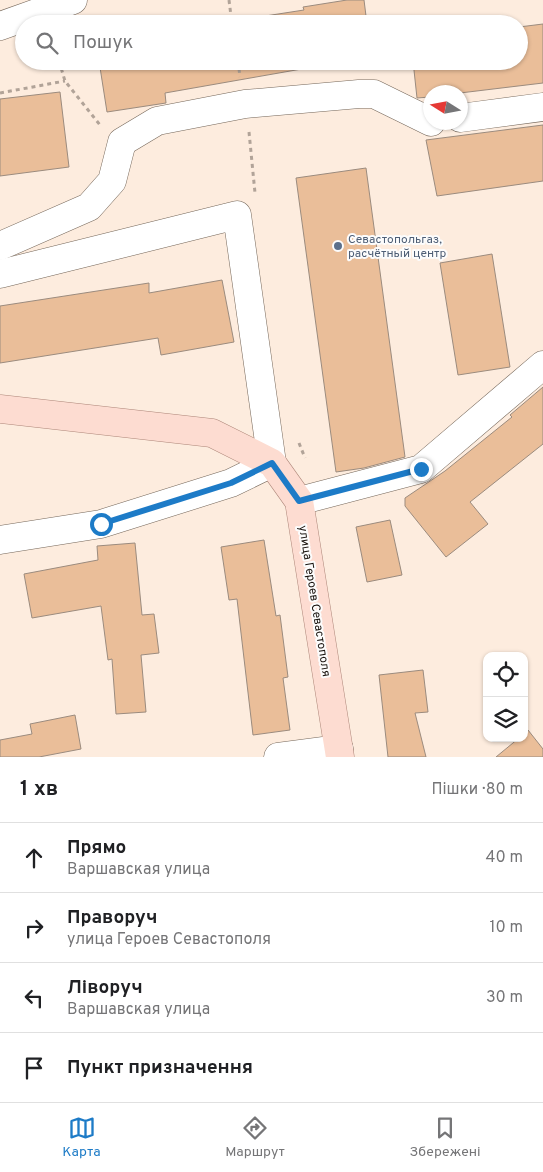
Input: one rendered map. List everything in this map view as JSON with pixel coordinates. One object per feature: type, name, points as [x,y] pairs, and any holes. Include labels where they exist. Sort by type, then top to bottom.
[{"type":"main road","name":"улица Героев Севастополя","points":[[0,409],[212,433],[272,463],[299,501],[339,753]]},
{"type":"street","points":[[31,15],[73,0]]},
{"type":"street","points":[[0,26],[15,21]]},
{"type":"street","points":[[0,246],[89,207],[112,181],[122,142],[157,121],[245,104],[374,94],[423,118]]},
{"type":"street","points":[[468,117],[543,107]]},
{"type":"street","points":[[0,274],[237,215],[272,463],[231,483],[101,524],[0,540]]},
{"type":"street","points":[[299,501],[421,469],[543,365]]},
{"type":"street","points":[[278,757],[339,753]]},
{"type":"path","points":[[229,0],[231,15]]},
{"type":"path","points":[[62,70],[65,81],[99,121],[116,162]]},
{"type":"path","points":[[0,93],[65,81]]},
{"type":"path","points":[[249,127],[256,201]]},
{"type":"building","points":[[347,0],[364,0],[366,15],[272,15],[304,10],[303,7]]},
{"type":"building","points":[[543,24],[543,83],[468,92],[468,85],[423,85],[423,98],[417,98],[414,70],[528,70],[528,26]]},
{"type":"building","points":[[100,70],[296,70],[165,93],[166,103],[107,112]]},
{"type":"building","points":[[60,92],[69,167],[0,176],[0,99]]},
{"type":"building","points":[[543,125],[543,181],[437,196],[426,140]]},
{"type":"building","points":[[366,168],[405,457],[364,468],[336,472],[296,178]]},
{"type":"building","points":[[492,254],[510,367],[458,375],[440,263]]},
{"type":"building","points":[[222,280],[234,342],[161,355],[158,338],[0,363],[0,306],[149,283],[149,293]]},
{"type":"building","points":[[543,387],[543,444],[470,502],[488,524],[446,557],[405,506],[405,498],[445,471],[512,417],[510,415]]},
{"type":"building","points":[[390,520],[402,575],[367,582],[356,527]]},
{"type":"building","points":[[264,540],[276,616],[280,615],[288,677],[283,678],[290,730],[253,735],[237,599],[229,600],[221,547]]},
{"type":"building","points":[[135,543],[142,615],[154,614],[159,653],[141,655],[146,712],[116,714],[112,659],[108,660],[101,606],[32,618],[24,574],[98,560],[97,546]]},
{"type":"building","points":[[423,670],[428,712],[415,713],[426,757],[388,757],[379,675]]},
{"type":"building","points":[[75,715],[81,749],[39,757],[0,757],[0,740],[32,734],[30,724]]},
{"type":"building","points":[[528,730],[543,749],[543,757],[496,757],[514,742],[528,742]]},
{"type":"place","name":"Севастопольгаз, расчётный центр","points":[[338,246]]},
{"type":"route","points":[[101,524],[231,483],[272,463],[299,501],[421,469]]}]
